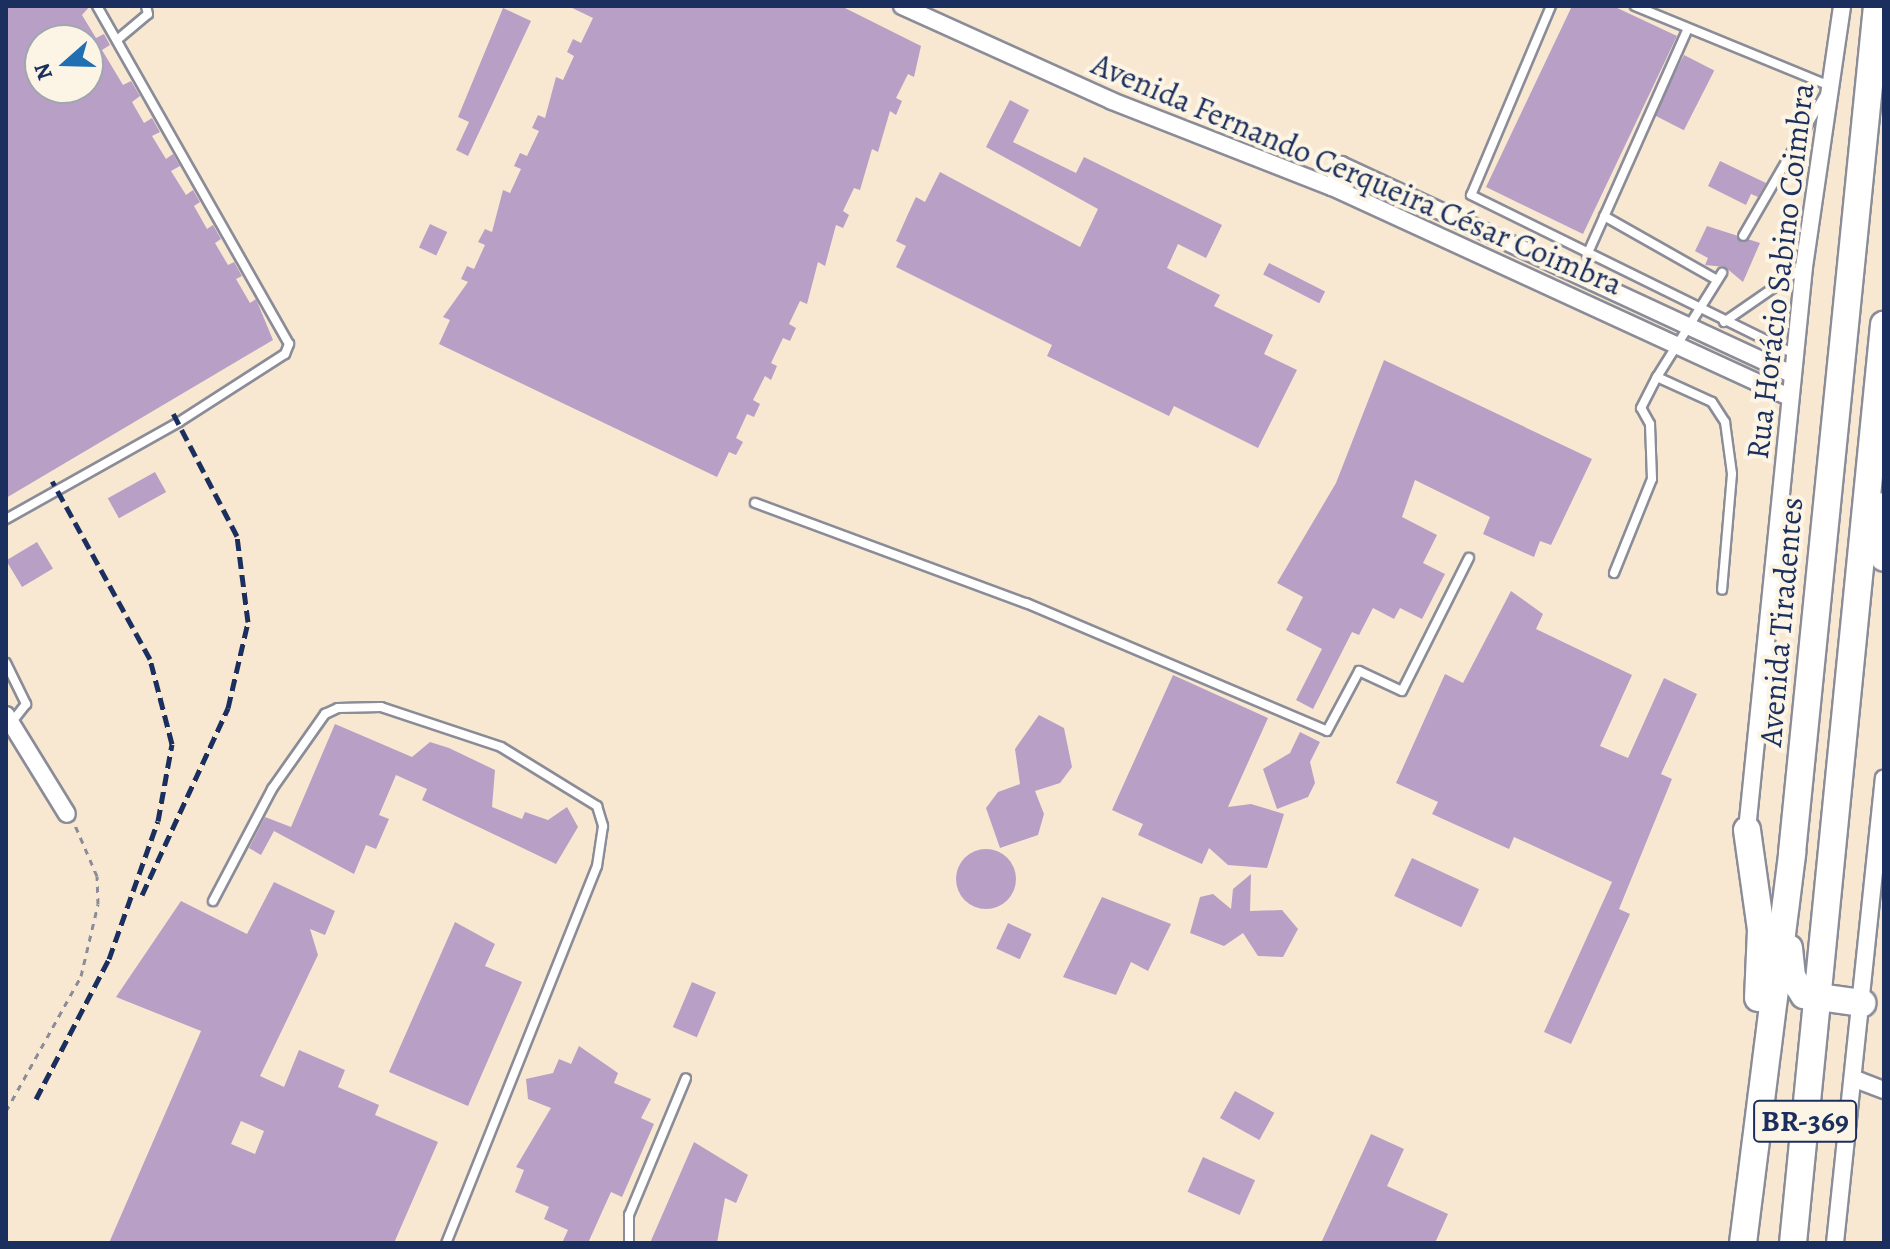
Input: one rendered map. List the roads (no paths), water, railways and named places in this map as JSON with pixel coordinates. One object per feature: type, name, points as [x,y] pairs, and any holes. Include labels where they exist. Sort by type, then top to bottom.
[{"type":"highway","name":"Avenida Tiradentes","points":[[1743,1243],[1758,1098],[1792,853],[1877,6]]},
{"type":"highway","name":"BR-369","points":[[1793,1243],[1884,324]]},
{"type":"highway","points":[[1876,404],[1884,558]]},
{"type":"highway","points":[[1747,830],[1761,930],[1758,1098]]},
{"type":"highway","points":[[1792,853],[1792,977],[1804,995],[1862,1003]]},
{"type":"street","name":"Avenida Fernando Cerqueira César Coimbra","points":[[902,6],[1112,101],[1332,187],[1789,397]]},
{"type":"street","name":"Rua Horácio Sabino Coimbra","points":[[1747,830],[1791,374],[1842,6]]},
{"type":"street","points":[[1332,187],[1341,165],[1791,374]]},
{"type":"street","points":[[8,719],[67,814]]},
{"type":"street","points":[[1835,1243],[1855,1079],[1884,779]]},
{"type":"street","points":[[1855,1079],[1884,1090]]},
{"type":"lane","points":[[6,519],[179,422],[285,354],[289,344],[97,6]]},
{"type":"lane","points":[[117,40],[148,14],[146,6]]},
{"type":"lane","points":[[1551,6],[1471,195],[1587,255],[1794,354]]},
{"type":"lane","points":[[1635,6],[1830,86],[1743,236]]},
{"type":"lane","points":[[1587,255],[1688,28]]},
{"type":"lane","points":[[1604,216],[1719,276],[1675,343],[1641,408],[1650,424],[1652,479],[1614,573]]},
{"type":"lane","points":[[1724,322],[1804,267]]},
{"type":"lane","points":[[1657,377],[1712,402],[1725,422],[1732,474],[1722,590]]},
{"type":"lane","points":[[755,503],[1026,603],[1327,731],[1359,671],[1402,691],[1469,558]]},
{"type":"lane","points":[[6,663],[26,704],[8,719]]},
{"type":"lane","points":[[213,901],[272,789],[325,714],[338,708],[381,707],[501,747],[597,806],[603,826],[597,866],[446,1243]]},
{"type":"lane","points":[[629,1243],[629,1215],[686,1078]]},
{"type":"railway","points":[[142,895],[228,708],[248,622],[237,536],[173,413]]},
{"type":"railway","points":[[36,1099],[109,959],[158,821],[172,744],[150,659],[52,481]]}]
